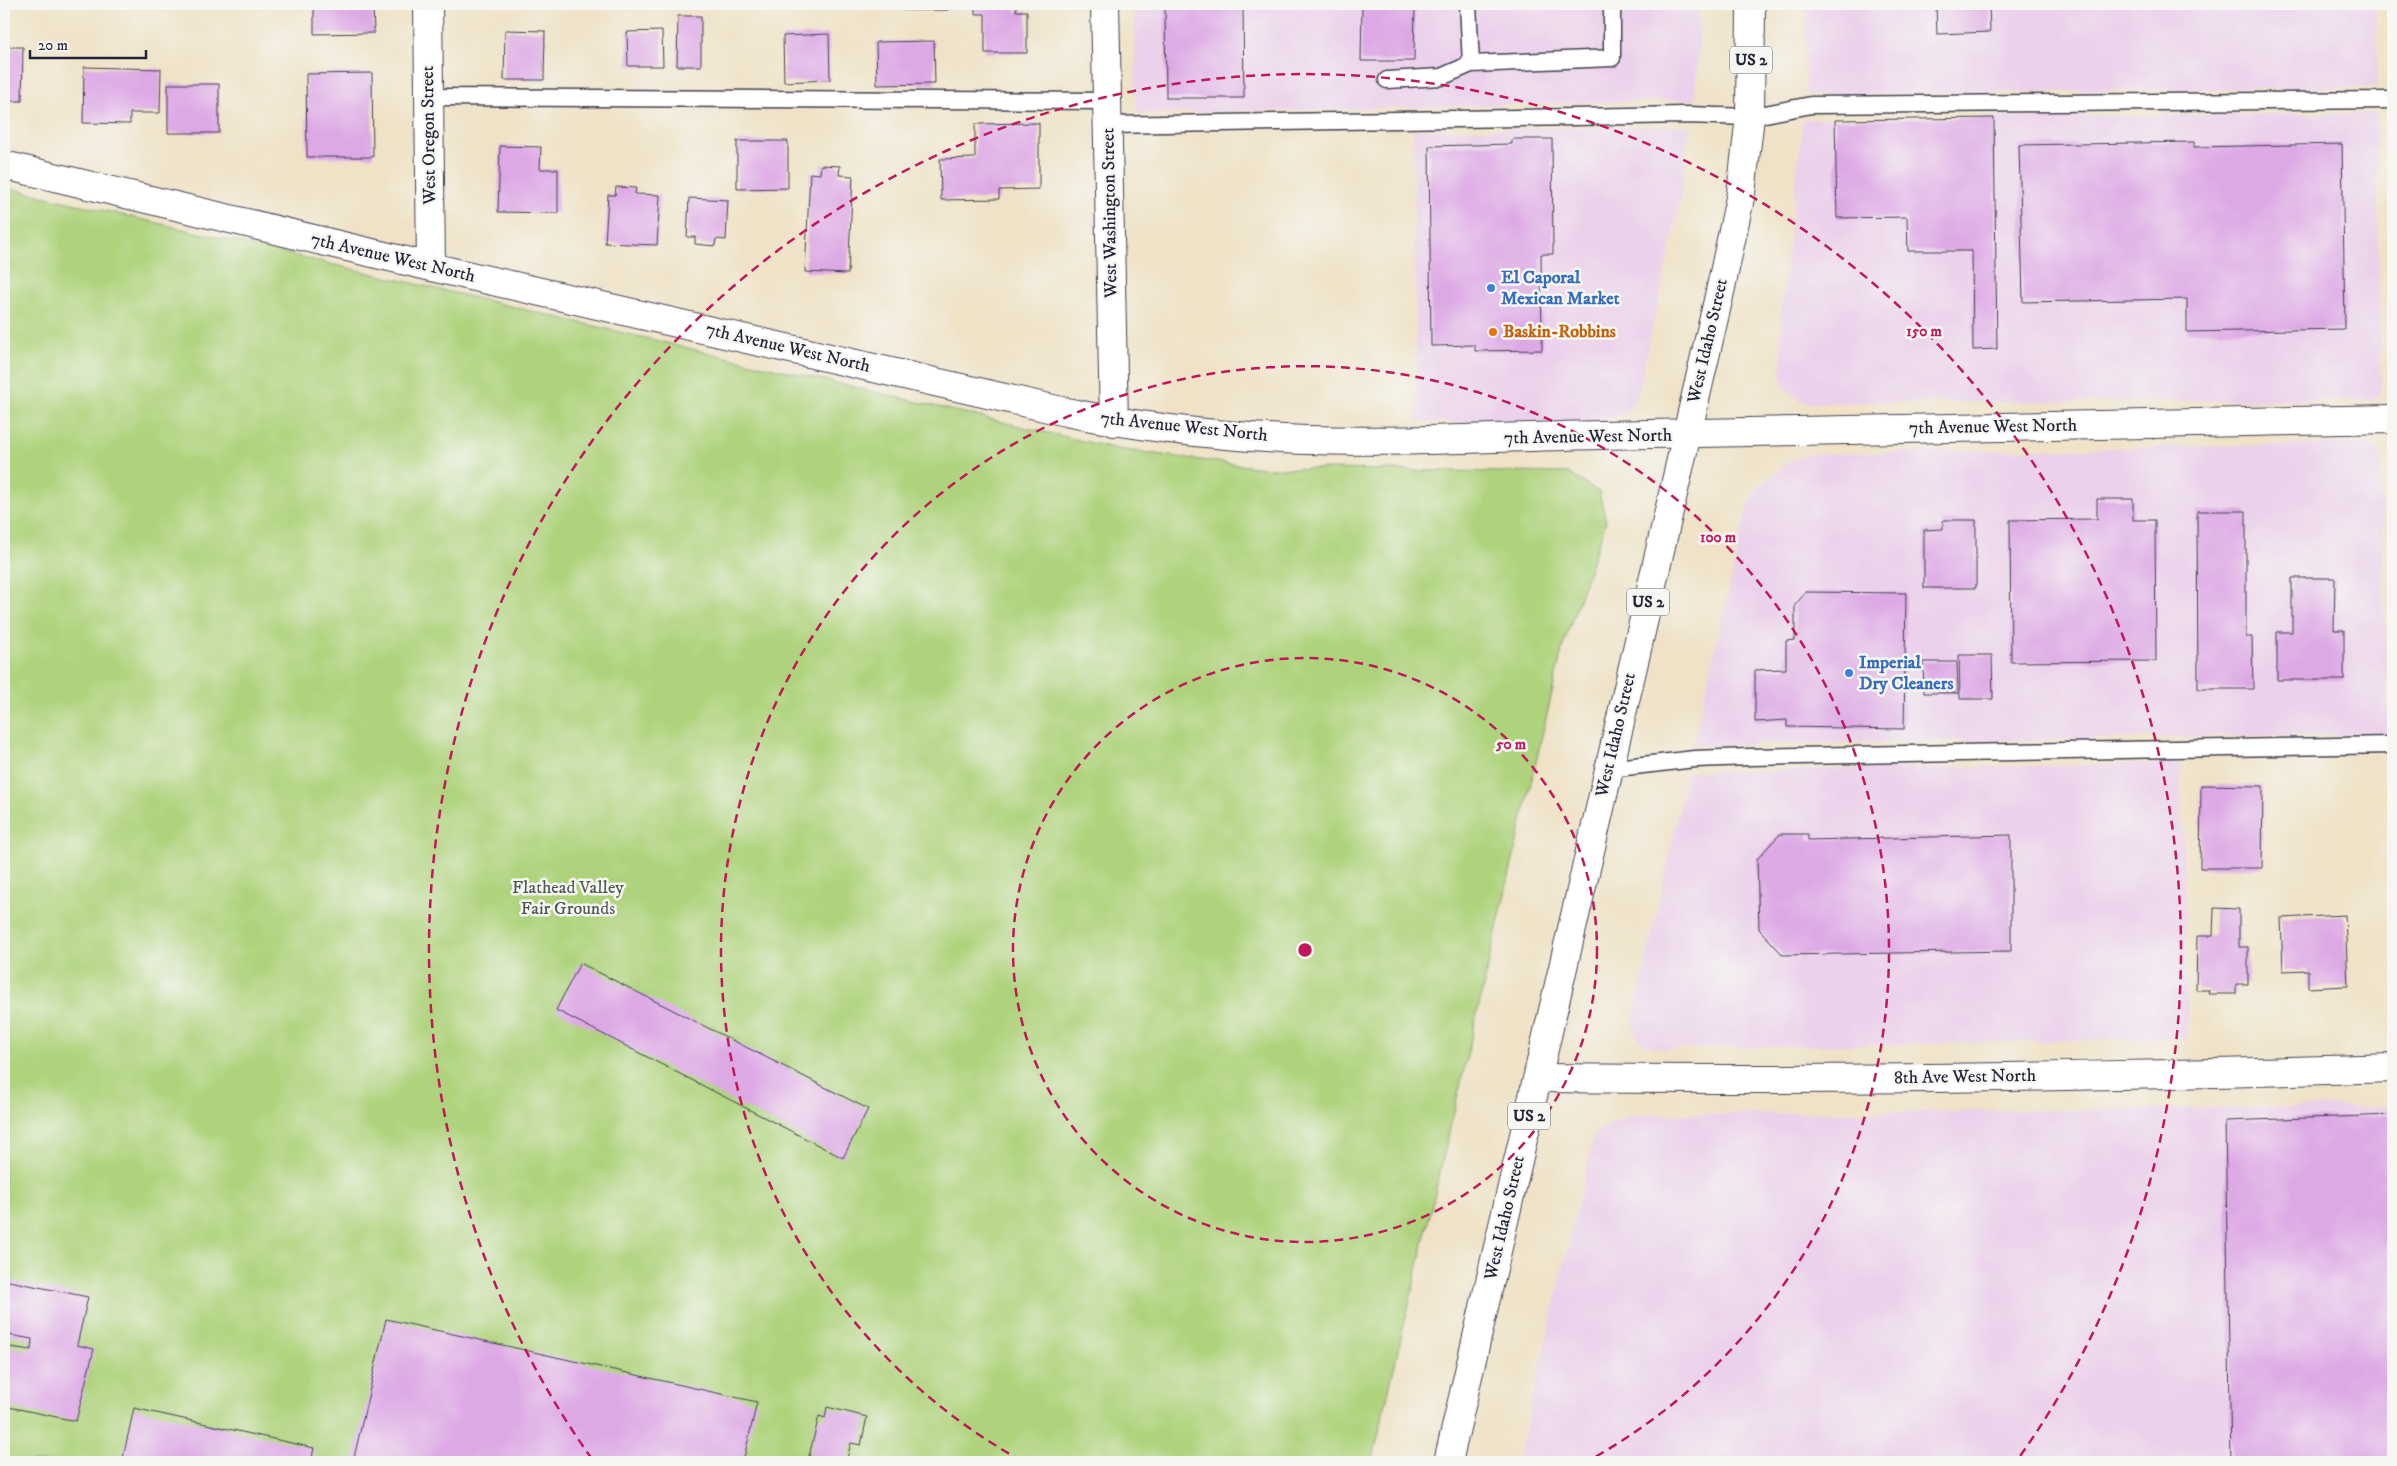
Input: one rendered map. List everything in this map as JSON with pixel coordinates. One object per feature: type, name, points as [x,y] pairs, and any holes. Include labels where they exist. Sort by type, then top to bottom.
[{"type":"main road","name":"West Oregon Street","points":[[428,4],[431,267]]},
{"type":"main road","name":"West Washington Street","points":[[1105,4],[1114,422]]},
{"type":"main road","name":"West Idaho Street","points":[[1448,1462],[1685,435],[1720,292],[1741,193],[1750,117],[1751,4]]},
{"type":"main road","name":"7th Avenue West North","points":[[4,165],[431,267],[1114,422],[1188,431],[1306,440],[1485,439],[1591,435],[1685,435],[2393,419]]},
{"type":"main road","name":"8th Ave West North","points":[[1538,1078],[1731,1080],[1990,1077],[2393,1068]]},
{"type":"lane","points":[[1468,4],[1471,64]]},
{"type":"lane","points":[[1387,80],[1441,77],[1471,64],[1612,58],[1612,4]]},
{"type":"lane","points":[[429,98],[1108,113],[1686,115],[1750,117],[1811,105],[2393,100]]},
{"type":"lane","points":[[1608,769],[1695,759],[1750,757],[2393,745]]},
{"type":"shaded area","points":[[1134,4],[1699,4],[1699,47],[1695,100],[1136,114]]},
{"type":"shaded area","points":[[1807,4],[2376,4],[2378,87],[1805,95]]},
{"type":"shaded area","points":[[2376,113],[2381,387],[2379,395],[2370,400],[1811,403],[1800,401],[1784,388],[1781,375],[1781,309],[1803,119]]},
{"type":"shaded area","points":[[1690,126],[1680,200],[1638,394],[1631,407],[1621,415],[1598,422],[1417,422],[1413,130]]},
{"type":"shaded area","points":[[2367,443],[2374,447],[2380,457],[2388,734],[1693,745],[1748,505],[1759,486],[1794,459],[1812,454]]},
{"type":"shaded area","points":[[2181,763],[2188,1038],[1665,1049],[1643,1044],[1635,1033],[1633,1024],[1687,772]]},
{"type":"shaded area","points":[[2393,1106],[2393,1462],[1518,1462],[1593,1139],[1601,1129],[1624,1118],[1638,1115]]},
{"type":"green space","name":"Flathead Valley Fair Grounds","points":[[4,187],[1117,449],[1263,468],[1568,473],[1599,492],[1606,521],[1563,646],[1372,1462],[4,1462]]},
{"type":"building","points":[[314,4],[373,4],[374,33],[314,34]]},
{"type":"building","points":[[902,4],[948,4],[948,10],[902,10]]},
{"type":"building","points":[[975,4],[1016,4],[1016,11],[1027,11],[1027,53],[985,53],[985,14],[975,14]]},
{"type":"building","points":[[1165,4],[1243,4],[1244,98],[1166,98]]},
{"type":"building","points":[[1362,4],[1415,4],[1414,61],[1361,61]]},
{"type":"building","points":[[1936,4],[1989,4],[1990,32],[1937,34]]},
{"type":"building","points":[[678,16],[701,16],[701,66],[677,66]]},
{"type":"building","points":[[505,30],[545,31],[544,80],[504,80]]},
{"type":"building","points":[[662,31],[663,66],[628,66],[627,32]]},
{"type":"building","points":[[829,34],[830,80],[784,82],[783,36]]},
{"type":"building","points":[[934,41],[935,84],[877,85],[876,42]]},
{"type":"building","points":[[4,47],[23,47],[22,101],[4,101]]},
{"type":"building","points":[[84,67],[161,69],[160,113],[130,113],[130,124],[83,123]]},
{"type":"building","points":[[372,73],[373,157],[307,157],[306,74]]},
{"type":"building","points":[[168,84],[219,84],[219,133],[168,133]]},
{"type":"building","points":[[1994,118],[1997,349],[1973,350],[1972,251],[1908,251],[1907,217],[1837,218],[1835,120]]},
{"type":"building","points":[[1039,123],[1039,189],[999,190],[999,199],[941,200],[940,159],[975,158],[975,124]]},
{"type":"building","points":[[1512,139],[1552,139],[1553,254],[1541,254],[1542,350],[1475,351],[1475,345],[1431,346],[1429,146],[1512,144]]},
{"type":"building","points":[[737,141],[788,141],[788,188],[737,189]]},
{"type":"building","points":[[2194,142],[2194,147],[2342,144],[2345,329],[2187,332],[2187,299],[2023,302],[2019,145]]},
{"type":"building","points":[[500,146],[541,147],[540,169],[558,169],[558,213],[498,212]]},
{"type":"building","points":[[821,165],[840,166],[839,175],[853,176],[848,274],[805,272],[810,173],[820,174]]},
{"type":"building","points":[[616,187],[636,188],[635,194],[660,195],[657,245],[605,243],[608,195],[615,195]]},
{"type":"building","points":[[689,198],[728,200],[726,240],[716,239],[715,246],[695,244],[695,237],[687,237]]},
{"type":"building","points":[[2097,499],[2133,499],[2133,520],[2155,520],[2156,661],[2011,662],[2010,520],[2097,519]]},
{"type":"building","points":[[2197,511],[2246,511],[2246,637],[2252,637],[2253,689],[2198,689]]},
{"type":"building","points":[[1943,520],[1976,520],[1976,588],[1924,588],[1924,530],[1943,529]]},
{"type":"building","points":[[2292,578],[2335,578],[2334,630],[2344,630],[2344,680],[2277,680],[2277,632],[2292,632]]},
{"type":"building","points":[[1806,592],[1906,593],[1904,729],[1787,727],[1787,720],[1755,722],[1755,670],[1786,669],[1786,641],[1795,640],[1795,605]]},
{"type":"building","points":[[1959,655],[1992,655],[1993,699],[1960,699]]},
{"type":"building","points":[[1923,662],[1957,662],[1958,693],[1924,693]]},
{"type":"building","points":[[2201,785],[2263,786],[2262,868],[2200,868]]},
{"type":"building","points":[[1780,834],[1808,834],[1808,840],[2011,835],[2011,951],[1783,955],[1759,929],[1757,859]]},
{"type":"building","points":[[2214,908],[2239,909],[2239,947],[2248,947],[2248,984],[2236,984],[2236,994],[2208,994],[2209,990],[2196,990],[2197,936],[2213,936]]},
{"type":"building","points":[[2345,915],[2348,986],[2308,988],[2308,970],[2283,971],[2281,918]]},
{"type":"building","points":[[580,963],[868,1109],[843,1158],[556,1010]]},
{"type":"building","points":[[2393,1115],[2393,1462],[2231,1462],[2225,1121]]},
{"type":"building","points":[[4,1280],[88,1297],[77,1345],[94,1349],[76,1421],[4,1406],[4,1374],[10,1347],[31,1350],[32,1339],[4,1334]]},
{"type":"building","points":[[386,1319],[757,1402],[743,1462],[353,1462]]},
{"type":"building","points":[[827,1407],[867,1417],[861,1445],[851,1443],[846,1462],[817,1462],[808,1460],[819,1416],[825,1418]]},
{"type":"building","points":[[134,1408],[314,1448],[311,1462],[122,1462]]},
{"type":"place","name":"El Caporal Mexican Market","points":[[1491,288]]},
{"type":"place","name":"Baskin-Robbins","points":[[1493,332]]},
{"type":"place","name":"Imperial Dry Cleaners","points":[[1849,673]]}]
